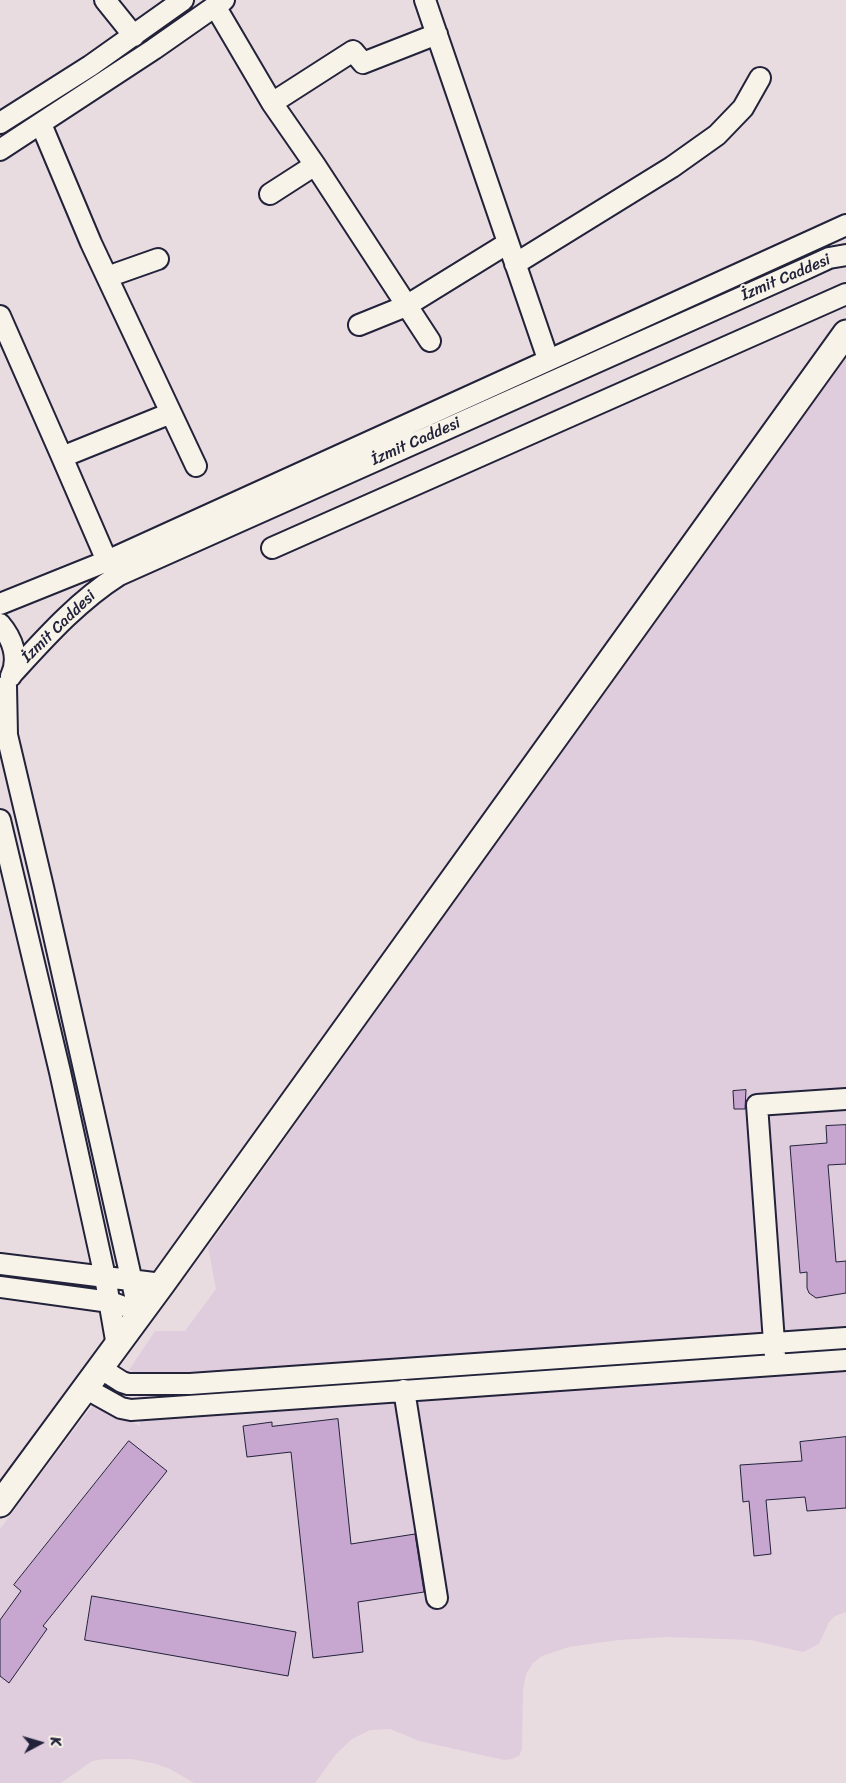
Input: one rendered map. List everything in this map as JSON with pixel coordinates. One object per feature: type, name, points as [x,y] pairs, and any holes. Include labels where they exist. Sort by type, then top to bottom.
[{"type":"main road","points":[[819,371],[846,324]]},
{"type":"main road","points":[[0,1504],[162,1284],[846,333]]},
{"type":"street","points":[[105,0],[134,36]]},
{"type":"street","points":[[0,123],[90,66],[183,0]]},
{"type":"street","points":[[425,0],[548,359]]},
{"type":"street","points":[[0,150],[154,49],[220,3],[272,103],[315,165],[430,341]]},
{"type":"street","points":[[272,103],[353,51],[363,64],[437,34]]},
{"type":"street","points":[[515,264],[672,167],[717,135],[743,108],[760,78]]},
{"type":"street","points":[[41,124],[108,277],[196,466]]},
{"type":"street","points":[[270,194],[315,165]]},
{"type":"street","name":"İzmit Caddesi","points":[[0,604],[106,561],[846,225]]},
{"type":"street","points":[[359,325],[406,306],[508,244]]},
{"type":"street","name":"İzmit Caddesi","points":[[6,683],[48,634],[84,601],[120,575],[830,258],[846,254]]},
{"type":"street","points":[[108,277],[158,259]]},
{"type":"street","points":[[272,548],[846,294]]},
{"type":"street","points":[[0,316],[106,561]]},
{"type":"street","points":[[62,457],[171,413]]},
{"type":"street","name":"İzmit Caddesi","points":[[0,624],[8,633],[15,659],[6,683]]},
{"type":"street","points":[[6,683],[7,735],[139,1314]]},
{"type":"street","points":[[0,820],[9,896],[62,1082],[110,1302],[117,1346]]},
{"type":"street","points":[[9,896],[43,887]]},
{"type":"street","points":[[776,1364],[757,1105],[846,1099]]},
{"type":"street","points":[[0,1264],[162,1284]]},
{"type":"street","points":[[0,1287],[110,1302],[139,1314]]},
{"type":"street","points":[[100,1368],[128,1384],[190,1384],[846,1338]]},
{"type":"street","points":[[85,1388],[121,1408],[131,1410],[846,1360]]},
{"type":"street","points":[[404,1390],[437,1598]]},
{"type":"shaded area","points":[[846,357],[846,1612],[835,1616],[829,1622],[819,1644],[803,1652],[751,1640],[668,1637],[618,1640],[569,1647],[542,1656],[533,1663],[526,1674],[523,1690],[522,1749],[519,1756],[512,1759],[504,1760],[419,1741],[390,1729],[370,1730],[352,1739],[336,1754],[315,1783],[194,1783],[170,1769],[156,1764],[132,1759],[104,1759],[92,1761],[61,1783],[0,1783],[0,1529],[95,1403],[140,1426],[138,1374],[129,1370],[155,1331],[185,1331],[216,1289],[208,1247]]},
{"type":"building","points":[[746,1090],[745,1109],[734,1109],[733,1091]]},
{"type":"building","points":[[846,1125],[846,1164],[828,1165],[836,1262],[846,1261],[846,1293],[816,1298],[809,1293],[807,1288],[807,1272],[800,1273],[790,1146],[827,1143],[826,1126]]},
{"type":"building","points":[[338,1419],[351,1544],[415,1534],[424,1592],[358,1602],[363,1652],[313,1658],[291,1452],[247,1457],[243,1426],[272,1422],[272,1426]]},
{"type":"building","points":[[846,1437],[846,1508],[807,1511],[805,1497],[766,1500],[771,1554],[754,1556],[749,1501],[743,1502],[740,1465],[802,1461],[800,1442]]},
{"type":"building","points":[[129,1441],[167,1471],[43,1626],[47,1629],[9,1683],[0,1676],[0,1620],[21,1591],[14,1585]]},
{"type":"building","points":[[92,1596],[296,1632],[288,1676],[85,1640]]}]
